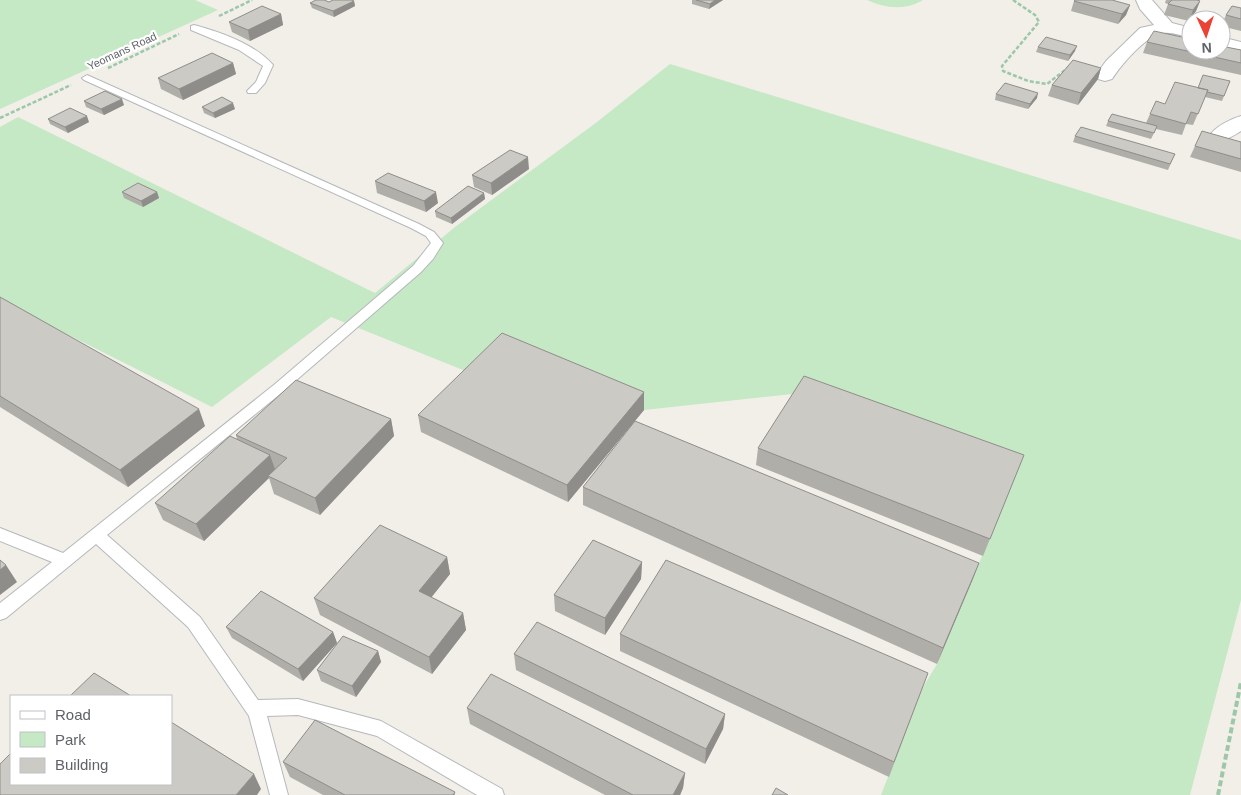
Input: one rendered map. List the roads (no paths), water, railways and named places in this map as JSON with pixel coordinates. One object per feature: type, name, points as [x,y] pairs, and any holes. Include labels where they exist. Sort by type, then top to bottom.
[{"type":"street","points":[[1144,0],[1146,5],[1166,27]]},
{"type":"street","points":[[1106,75],[1112,66],[1146,32],[1166,27],[1181,31]]},
{"type":"street","points":[[1220,135],[1241,122]]},
{"type":"lane","points":[[194,28],[246,49],[268,65],[260,83],[252,91]]},
{"type":"lane","points":[[0,613],[280,387],[384,299],[423,263],[436,243],[430,234],[415,226],[87,78]]},
{"type":"lane","points":[[0,534],[66,561]]},
{"type":"lane","points":[[97,536],[194,622],[257,713],[279,795]]},
{"type":"lane","points":[[254,708],[298,707],[381,729],[495,795]]}]
